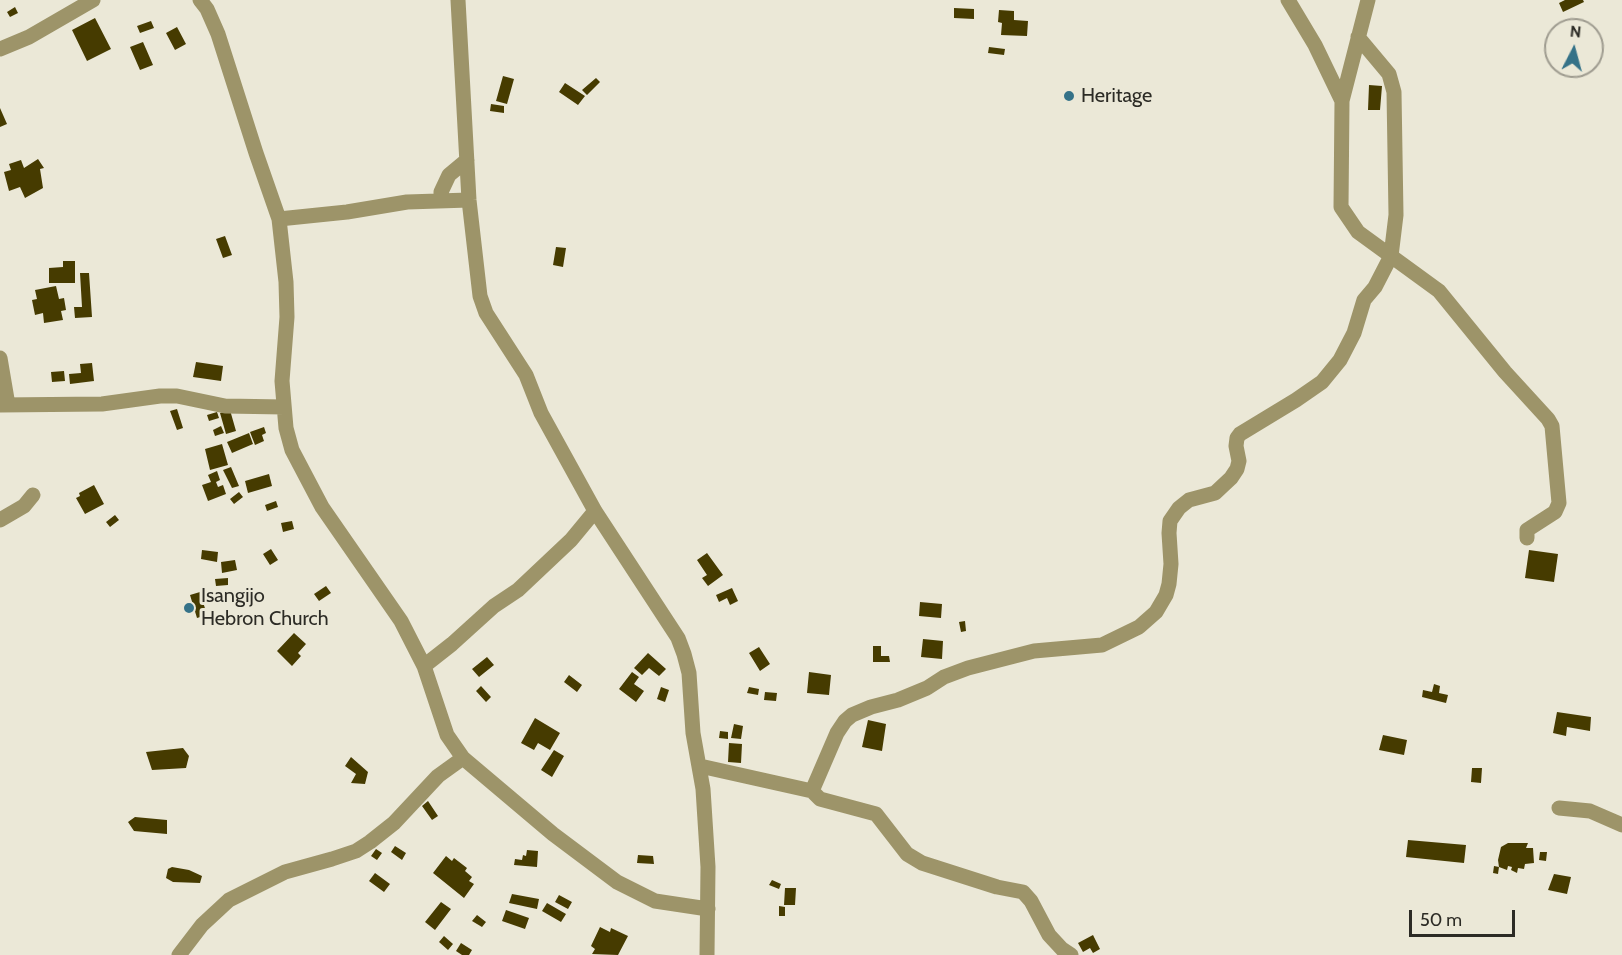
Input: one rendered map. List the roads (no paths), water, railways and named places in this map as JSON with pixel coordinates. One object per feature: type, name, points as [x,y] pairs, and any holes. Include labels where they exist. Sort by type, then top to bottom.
[{"type":"street","points":[[0,49],[29,37],[93,0]]},
{"type":"street","points":[[200,0],[207,9],[218,34],[279,219],[286,282],[287,317],[282,381],[286,428],[292,450],[322,507],[401,621],[424,666],[447,735],[463,758],[553,834],[617,882],[655,901],[708,909]]},
{"type":"street","points":[[458,0],[469,200],[480,296],[486,313],[526,375],[541,413],[595,511],[678,638],[689,673],[693,733],[700,766],[706,832],[707,955]]},
{"type":"street","points":[[1288,0],[1315,45],[1342,101]]},
{"type":"street","points":[[1368,0],[1342,101],[1341,207],[1358,232],[1439,291],[1505,372],[1548,419],[1551,426],[1559,503],[1555,512],[1527,530],[1527,538]]},
{"type":"street","points":[[812,791],[837,733],[852,715],[871,706],[898,700],[927,688],[944,677],[1034,651],[1102,645],[1139,627],[1156,612],[1166,596],[1171,564],[1170,521],[1179,508],[1189,500],[1215,493],[1238,469],[1236,446],[1240,434],[1322,382],[1340,360],[1354,333],[1364,300],[1375,286],[1391,256],[1396,215],[1394,92],[1389,74],[1358,37]]},
{"type":"street","points":[[441,201],[441,192],[449,175],[467,160]]},
{"type":"street","points":[[279,219],[347,212],[407,202],[469,200]]},
{"type":"street","points":[[0,358],[4,405],[102,404],[160,396],[177,396],[225,406],[284,407]]},
{"type":"street","points":[[0,520],[24,506],[33,495]]},
{"type":"street","points":[[424,666],[494,606],[518,590],[571,540],[595,511]]},
{"type":"street","points":[[179,955],[202,926],[229,900],[285,872],[348,854],[370,842],[394,823],[438,776],[463,758]]},
{"type":"street","points":[[700,766],[812,791],[820,799],[876,814],[907,854],[922,863],[997,887],[1023,892],[1031,901],[1048,934],[1071,955]]},
{"type":"street","points":[[1559,808],[1590,811],[1622,825]]},
{"type":"place","name":"Heritage","points":[[1069,96]]},
{"type":"place","name":"Isangijo Hebron Church","points":[[189,608]]}]
